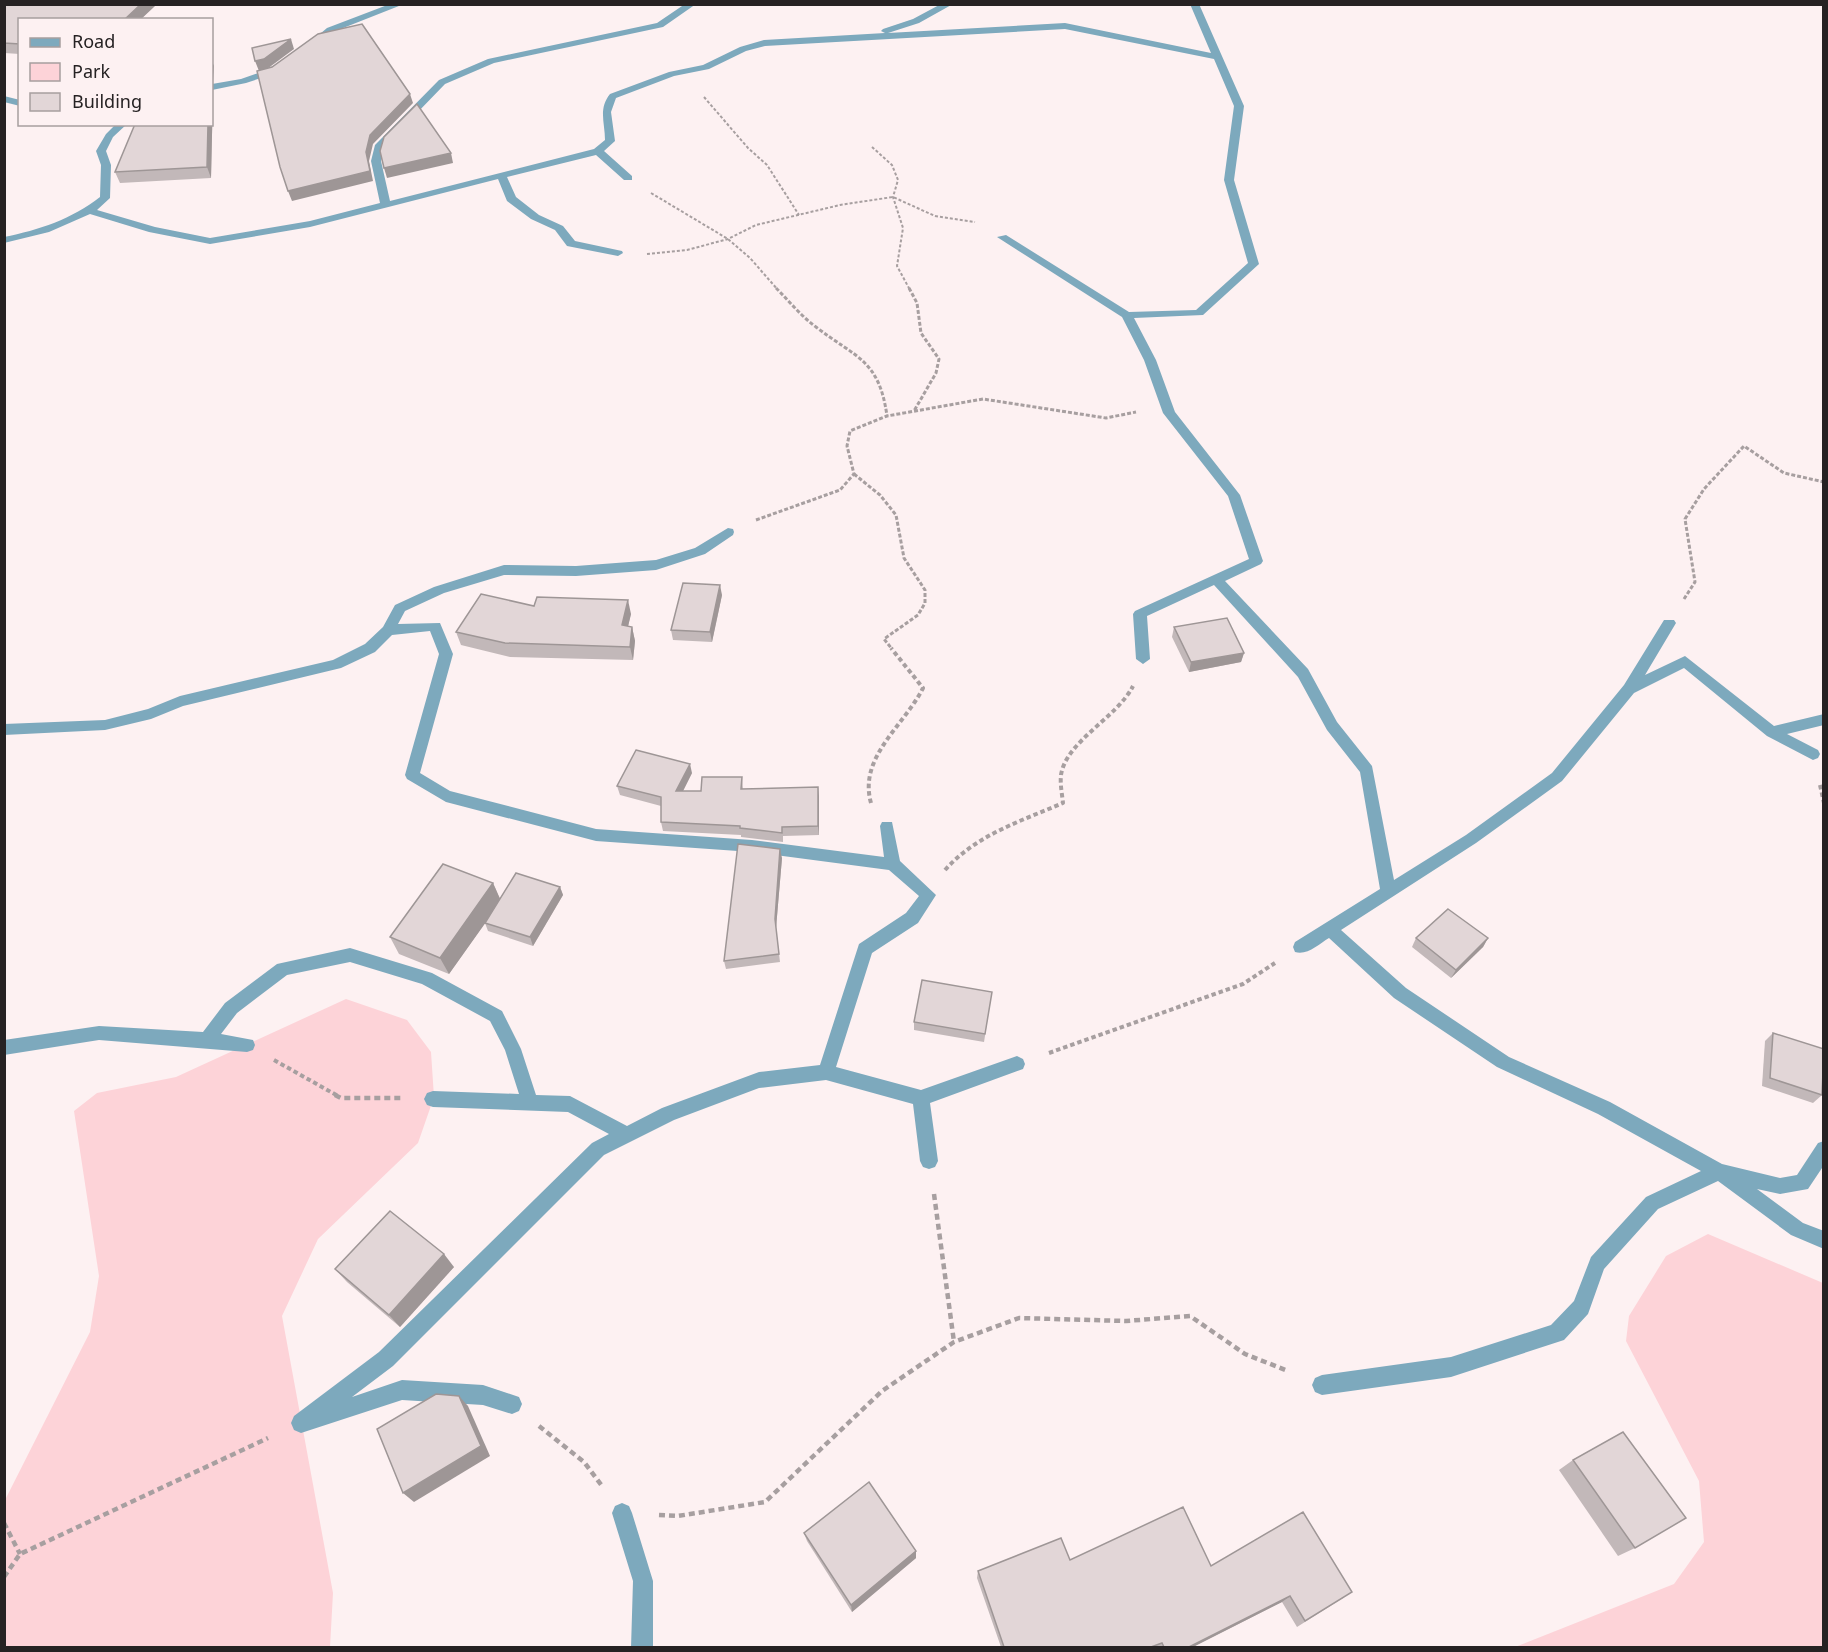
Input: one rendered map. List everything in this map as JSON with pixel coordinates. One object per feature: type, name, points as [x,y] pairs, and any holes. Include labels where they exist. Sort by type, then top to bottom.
[{"type":"street","points":[[307,48],[330,30],[400,4]]},
{"type":"street","points":[[386,206],[376,161],[380,145],[442,82],[491,61],[660,25],[692,4]]},
{"type":"street","points":[[864,38],[916,21],[949,4]]},
{"type":"street","points":[[1127,315],[1199,313],[1254,264],[1229,180],[1239,106],[1194,4]]},
{"type":"street","points":[[90,211],[153,230],[210,241],[310,224],[386,206],[598,151],[610,141],[611,130],[605,112],[608,101],[628,90],[672,74],[706,67],[743,48],[764,43],[1065,26],[1100,31],[1162,47],[1218,57]]},
{"type":"street","points":[[213,87],[271,73],[285,64]]},
{"type":"street","points":[[4,240],[41,233],[90,211],[105,198],[106,165],[101,151],[109,136],[120,126]]},
{"type":"street","points":[[598,151],[628,178]]},
{"type":"street","points":[[502,176],[511,200],[535,217],[559,228],[571,244],[618,253]]},
{"type":"street","points":[[1002,237],[1127,315],[1150,360],[1162,399],[1169,413],[1234,495],[1256,561],[1140,614],[1143,659]]},
{"type":"street","points":[[4,730],[105,725],[151,714],[180,701],[336,664],[370,648],[388,630],[399,608],[439,590],[504,570],[576,571],[656,565],[700,551],[728,532]]},
{"type":"street","points":[[1216,579],[1303,673],[1332,726],[1367,770],[1388,892]]},
{"type":"street","points":[[1301,947],[1471,839],[1557,777],[1629,689],[1669,623]]},
{"type":"street","points":[[388,630],[435,626],[446,654],[412,775],[446,796],[596,835],[752,846],[892,864],[928,895],[912,918],[865,949],[826,1072]]},
{"type":"street","points":[[1629,689],[1685,661],[1772,732],[1813,754]]},
{"type":"street","points":[[1772,732],[1824,719]]},
{"type":"street","points":[[886,826],[892,864]]},
{"type":"street","points":[[1329,928],[1400,993],[1503,1062],[1604,1108],[1719,1172],[1797,1229],[1824,1240]]},
{"type":"street","points":[[207,1040],[231,1008],[283,969],[350,956],[426,978],[496,1016],[513,1049],[531,1102]]},
{"type":"street","points":[[4,1048],[99,1034],[207,1040],[247,1045]]},
{"type":"street","points":[[301,1423],[386,1359],[598,1149],[668,1114],[759,1080],[826,1072],[921,1098],[1017,1064]]},
{"type":"street","points":[[921,1098],[929,1161]]},
{"type":"street","points":[[433,1099],[570,1104],[627,1135]]},
{"type":"street","points":[[1322,1385],[1451,1367],[1557,1333],[1581,1307],[1597,1263],[1652,1203],[1719,1172],[1780,1186],[1802,1183],[1824,1149]]},
{"type":"street","points":[[301,1423],[402,1390],[483,1395],[512,1404]]},
{"type":"street","points":[[622,1513],[643,1581],[642,1647]]},
{"type":"path","points":[[672,74],[703,96],[748,148],[767,165],[800,214]]},
{"type":"path","points":[[872,147],[892,165],[898,180],[894,196],[903,228],[897,267],[917,303],[921,333],[939,359],[936,373],[913,412]]},
{"type":"path","points":[[628,178],[684,215],[728,239],[750,258],[771,284],[814,326],[866,361],[885,394],[886,417]]},
{"type":"path","points":[[618,253],[645,255],[687,250],[728,239],[756,225],[894,196],[935,216],[974,222],[1002,237]]},
{"type":"path","points":[[886,826],[869,800],[868,779],[883,742],[918,703],[923,688],[884,639],[891,631],[916,618],[925,603],[923,583],[904,559],[899,520],[880,497],[854,474],[847,446],[850,431],[886,417],[983,399],[1106,418],[1137,412],[1162,399]]},
{"type":"path","points":[[1669,623],[1695,582],[1685,519],[1704,489],[1744,446],[1784,473],[1824,482]]},
{"type":"path","points":[[728,532],[840,490],[854,474]]},
{"type":"path","points":[[928,895],[953,859],[997,831],[1063,803],[1061,771],[1084,737],[1129,698],[1143,659]]},
{"type":"path","points":[[1017,1064],[1243,984],[1301,947]]},
{"type":"path","points":[[247,1045],[341,1098],[433,1099]]},
{"type":"path","points":[[929,1161],[954,1342]]},
{"type":"path","points":[[512,1404],[584,1462],[622,1513],[678,1516],[765,1502],[882,1392],[954,1342],[1018,1318],[1126,1320],[1190,1316],[1245,1354],[1322,1385]]},
{"type":"path","points":[[4,1577],[20,1554],[301,1423]]},
{"type":"path","points":[[4,1523],[20,1554]]},
{"type":"green space","points":[[346,999],[407,1020],[431,1052],[434,1097],[418,1143],[318,1239],[282,1316],[333,1593],[330,1647],[5,1647],[4,1502],[90,1332],[99,1276],[74,1111],[97,1093],[176,1077]]},
{"type":"green space","points":[[1708,1234],[1823,1283],[1823,1647],[1515,1647],[1674,1584],[1704,1542],[1699,1481],[1626,1341],[1629,1316],[1666,1256]]},
{"type":"building","points":[[4,4],[141,4],[126,18],[18,18],[18,44],[4,43]]},
{"type":"building","points":[[362,24],[410,94],[370,135],[366,152],[370,171],[288,191],[257,71],[272,67],[318,34]]},
{"type":"building","points":[[291,39],[264,59],[255,61],[252,48]]},
{"type":"building","points":[[417,104],[451,153],[384,168],[380,151],[384,137]]},
{"type":"building","points":[[134,126],[208,126],[207,167],[115,172]]},
{"type":"building","points":[[683,583],[720,585],[710,632],[671,630]]},
{"type":"building","points":[[481,594],[534,606],[537,597],[628,600],[622,625],[632,627],[630,647],[505,643],[456,632]]},
{"type":"building","points":[[1227,618],[1244,653],[1191,662],[1174,627]]},
{"type":"building","points":[[636,750],[690,764],[676,791],[701,791],[702,777],[742,777],[741,789],[818,787],[818,826],[782,827],[782,833],[740,828],[740,826],[661,822],[661,797],[617,786]]},
{"type":"building","points":[[738,844],[780,849],[775,919],[779,954],[724,961]]},
{"type":"building","points":[[443,864],[493,883],[440,958],[390,937]]},
{"type":"building","points":[[516,873],[560,887],[530,937],[485,923]]},
{"type":"building","points":[[1448,909],[1488,938],[1456,970],[1416,938]]},
{"type":"building","points":[[922,980],[992,992],[985,1034],[914,1022]]},
{"type":"building","points":[[1773,1033],[1824,1049],[1822,1095],[1770,1078]]},
{"type":"building","points":[[390,1211],[444,1254],[389,1315],[335,1269]]},
{"type":"building","points":[[436,1394],[459,1396],[481,1446],[403,1493],[377,1429]]},
{"type":"building","points":[[1623,1432],[1686,1518],[1635,1548],[1573,1460]]},
{"type":"building","points":[[869,1482],[916,1551],[851,1605],[804,1533]]},
{"type":"building","points":[[1183,1507],[1211,1566],[1303,1512],[1352,1592],[1305,1621],[1290,1596],[1189,1647],[1164,1647],[1162,1643],[1151,1647],[1004,1647],[978,1571],[1061,1538],[1070,1560]]}]
